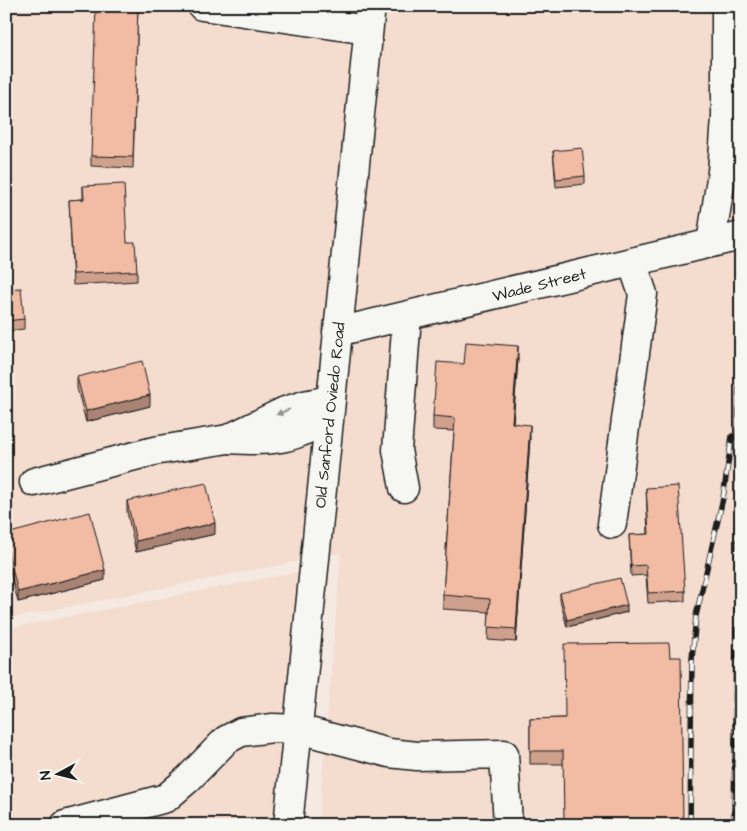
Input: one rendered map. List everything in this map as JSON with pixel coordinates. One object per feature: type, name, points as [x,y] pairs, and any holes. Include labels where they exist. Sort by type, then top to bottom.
[{"type":"street","points":[[202,6],[369,18]]},
{"type":"street","points":[[710,243],[722,172],[726,118],[726,6]]},
{"type":"street","name":"Old Sanford Oviedo Road","points":[[288,825],[369,18]]},
{"type":"street","name":"Wade Street","points":[[337,332],[741,236]]},
{"type":"street","points":[[612,524],[643,294],[632,262]]},
{"type":"street","points":[[404,488],[397,450],[407,316]]},
{"type":"street","points":[[34,482],[154,451],[228,439],[285,411],[304,405],[329,409]]},
{"type":"street","points":[[65,825],[166,798],[188,779],[226,740],[241,732],[273,728],[298,729],[389,753],[417,756],[504,754],[508,825]]},
{"type":"shaded area","points":[[6,6],[741,6],[741,825],[318,825],[341,553],[6,619],[6,539],[16,374],[6,372]]},
{"type":"shaded area","points":[[301,571],[275,825],[6,825],[6,629]]},
{"type":"building","points":[[96,6],[138,6],[133,157],[91,156]]},
{"type":"building","points":[[582,148],[585,176],[556,179],[553,151]]},
{"type":"building","points":[[124,184],[127,242],[135,242],[137,271],[73,274],[69,200],[84,199],[83,186]]},
{"type":"building","points":[[21,288],[24,319],[6,321],[6,289]]},
{"type":"building","points":[[466,342],[518,346],[512,423],[530,425],[516,629],[488,627],[490,599],[443,595],[455,418],[433,416],[437,362],[464,364]]},
{"type":"building","points":[[142,361],[150,395],[86,411],[77,377]]},
{"type":"building","points":[[206,483],[215,523],[136,541],[127,501]]},
{"type":"building","points":[[678,486],[685,591],[648,593],[646,565],[631,566],[629,535],[649,534],[646,488]]},
{"type":"building","points":[[90,512],[105,570],[18,592],[6,544],[6,534]]},
{"type":"building","points":[[620,578],[627,605],[567,620],[560,593]]},
{"type":"building","points":[[669,643],[670,657],[681,657],[683,825],[564,825],[563,751],[530,751],[530,719],[565,718],[564,644]]},
{"type":"building","points":[[20,821],[21,825],[7,825]]},
{"type":"railway","points":[[734,825],[741,172]]},
{"type":"railway","points":[[690,825],[692,659],[696,616],[723,498],[732,436]]}]
